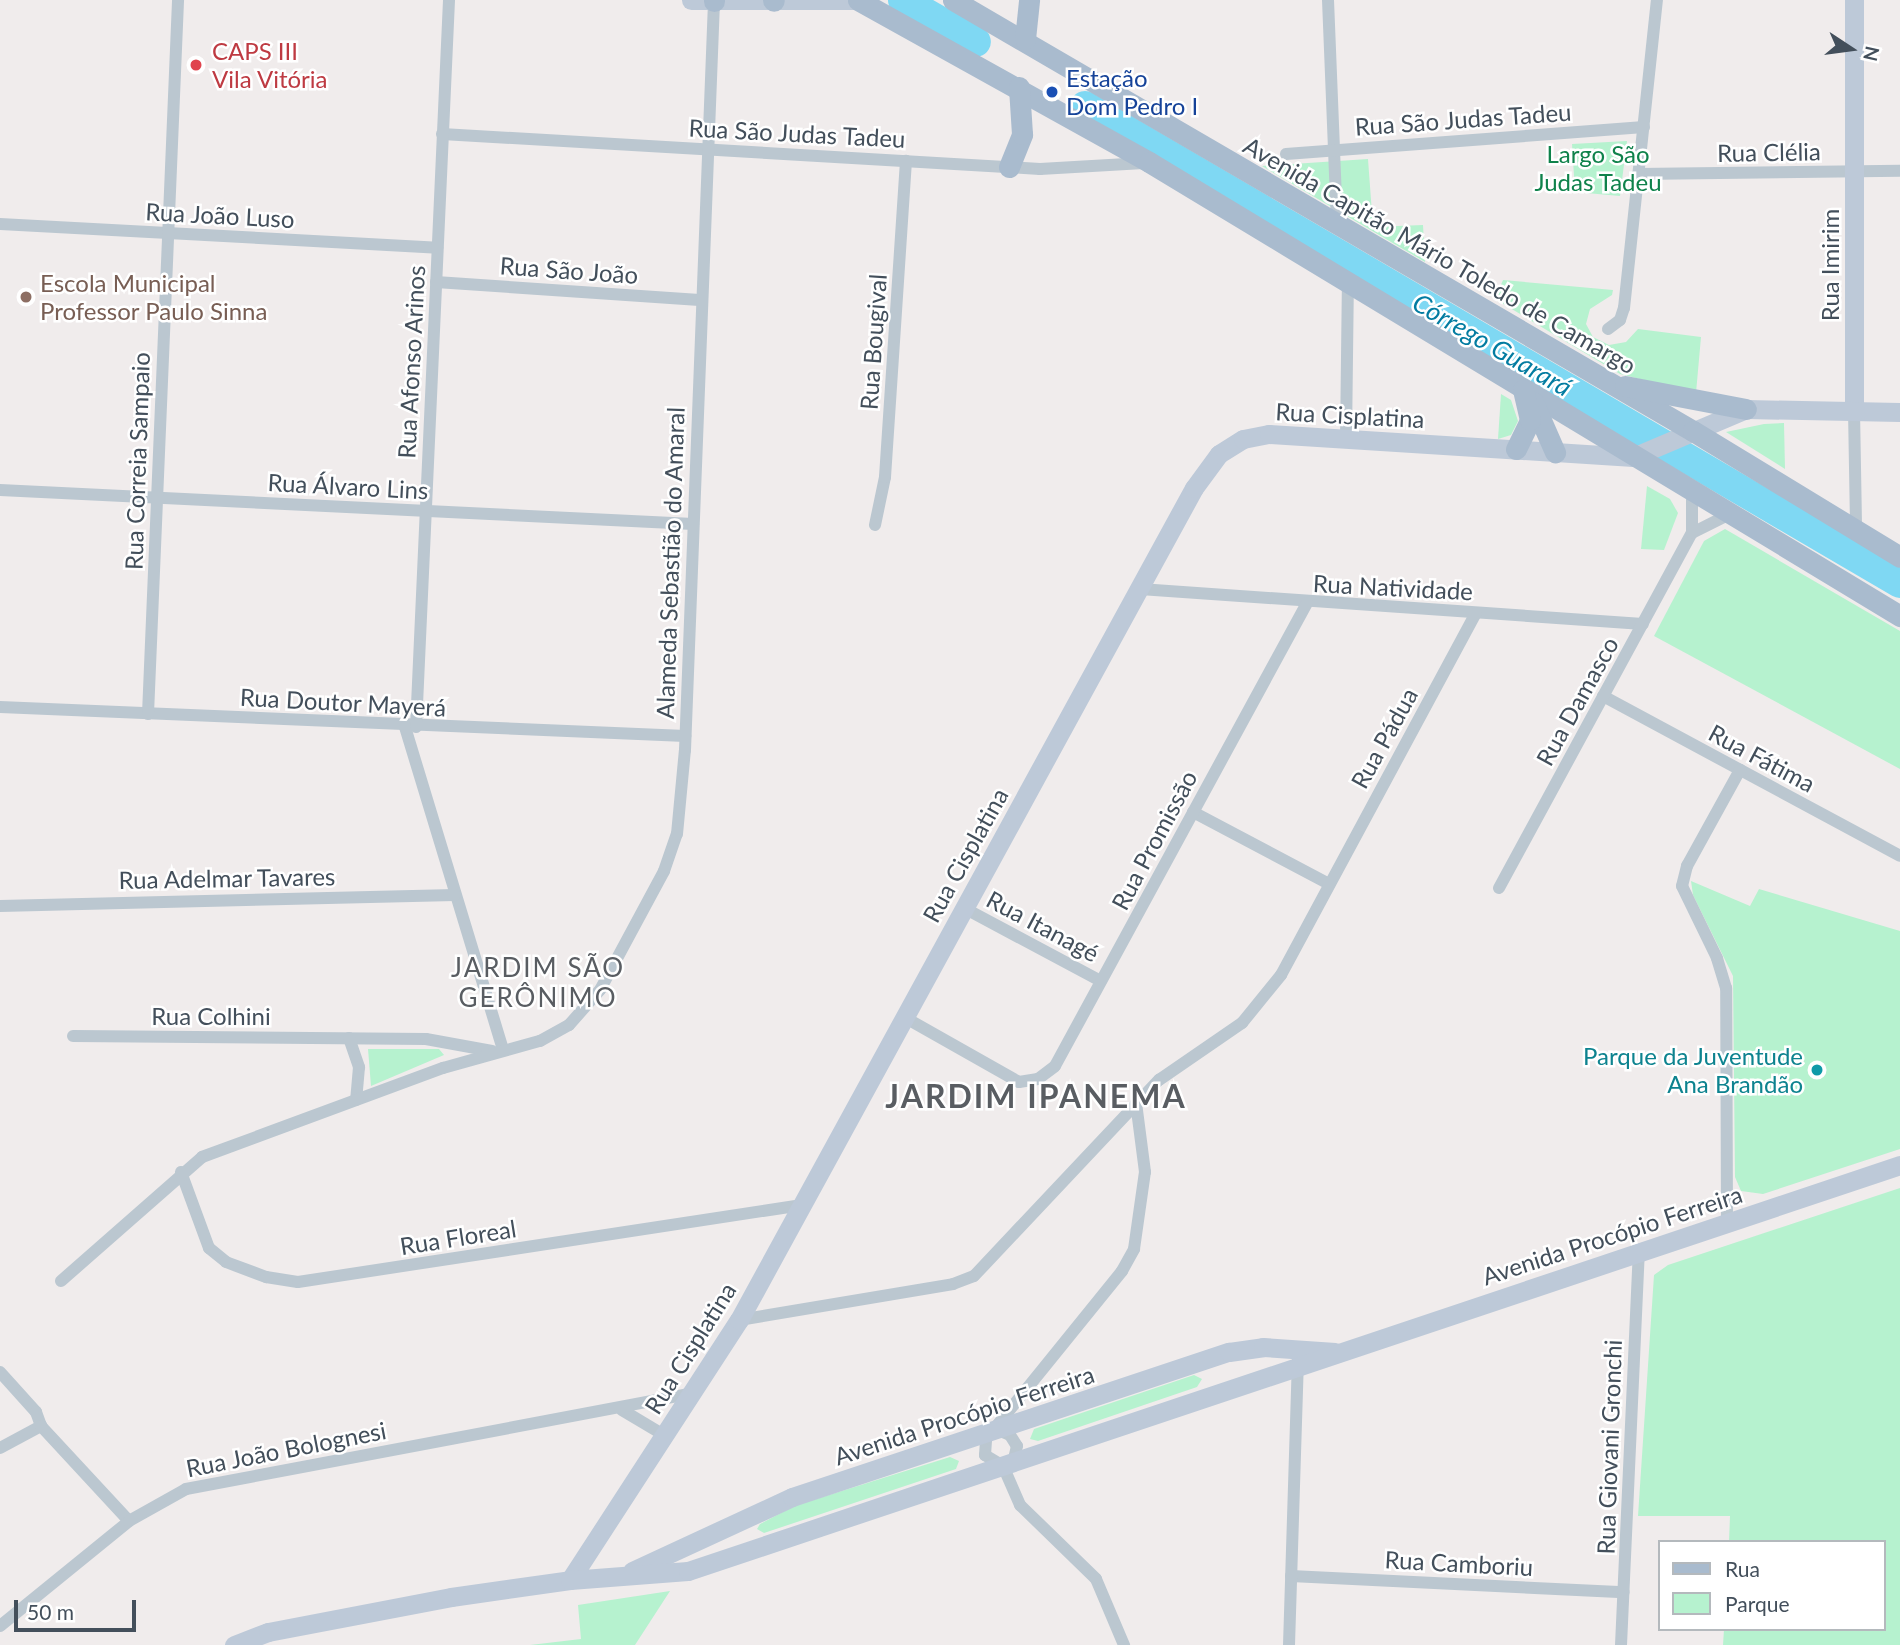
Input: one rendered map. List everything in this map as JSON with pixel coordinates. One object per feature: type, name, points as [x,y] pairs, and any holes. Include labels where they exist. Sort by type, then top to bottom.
[{"type":"main road","points":[[860,0],[1149,162],[1526,392],[1641,453],[1692,492],[1900,617]]},
{"type":"main road","name":"Avenida Capitão Mário Toledo de Camargo","points":[[953,0],[1026,39],[1602,382],[1693,431],[1900,558]]},
{"type":"main road","points":[[1026,39],[1029,0]]},
{"type":"main road","points":[[1009,167],[1022,134],[1024,110],[1019,87]]},
{"type":"main road","points":[[1602,382],[1746,409]]},
{"type":"main road","points":[[1516,449],[1530,420],[1526,392]]},
{"type":"main road","points":[[1526,392],[1555,452]]},
{"type":"street","name":"Rua Correia Sampaio","points":[[148,714],[178,0]]},
{"type":"street","name":"Rua Afonso Arinos","points":[[449,0],[425,511],[410,727],[499,1051]]},
{"type":"street","points":[[691,0],[860,0]]},
{"type":"street","name":"Alameda Sebastião do Amaral","points":[[61,1281],[181,1172],[217,1149],[555,1034],[584,1011],[600,990],[671,855],[680,817],[685,736],[699,300],[714,0]]},
{"type":"street","points":[[1328,0],[1337,226]]},
{"type":"street","points":[[1608,329],[1620,320],[1624,308],[1657,0]]},
{"type":"street","name":"Rua Imirim","points":[[1854,0],[1856,530]]},
{"type":"street","name":"Rua São Judas Tadeu","points":[[1286,154],[1644,127]]},
{"type":"street","name":"Rua São Judas Tadeu","points":[[442,134],[1009,167],[1149,162]]},
{"type":"street","name":"Rua Bougival","points":[[875,525],[885,477],[906,161]]},
{"type":"street","name":"Rua Clélia","points":[[1638,174],[1900,171]]},
{"type":"street","name":"Rua João Luso","points":[[0,224],[437,248]]},
{"type":"street","name":"Rua São João","points":[[436,282],[699,300]]},
{"type":"street","points":[[1346,439],[1349,284]]},
{"type":"street","name":"Rua Cisplatina","points":[[570,1580],[739,1320],[1194,488],[1219,453],[1258,435],[1555,452],[1641,453],[1746,409],[1900,412]]},
{"type":"street","name":"Rua Álvaro Lins","points":[[0,490],[693,524]]},
{"type":"street","name":"Rua Damasco","points":[[1499,888],[1692,533],[1692,492]]},
{"type":"street","points":[[1692,533],[1730,514]]},
{"type":"street","name":"Rua Natividade","points":[[1140,589],[1307,603],[1643,624]]},
{"type":"street","name":"Rua Promissão","points":[[904,1017],[1025,1083],[1055,1066],[1307,603]]},
{"type":"street","name":"Rua Pádua","points":[[739,1320],[953,1284],[974,1276],[1159,1080],[1252,1013],[1281,975],[1476,613]]},
{"type":"street","name":"Rua Fátima","points":[[1603,696],[1900,856]]},
{"type":"street","name":"Rua Doutor Mayerá","points":[[0,707],[410,727],[685,736]]},
{"type":"street","points":[[1727,1222],[1726,988],[1717,958],[1682,886],[1687,866],[1740,770]]},
{"type":"street","points":[[1193,811],[1329,884]]},
{"type":"street","name":"Rua Adelmar Tavares","points":[[0,906],[455,895]]},
{"type":"street","name":"Rua Itanagé","points":[[964,908],[1101,981]]},
{"type":"street","name":"Rua Colhini","points":[[73,1036],[426,1038],[499,1051]]},
{"type":"street","points":[[349,1038],[359,1068],[356,1100]]},
{"type":"street","points":[[1124,1645],[1096,1580],[1020,1506],[1003,1466],[985,1455],[986,1439],[998,1430],[1122,1271],[1134,1249],[1145,1172],[1136,1103]]},
{"type":"street","name":"Avenida Procópio Ferreira","points":[[570,1580],[688,1571],[1298,1370],[1339,1353],[1639,1250],[1900,1165]]},
{"type":"street","name":"Rua Floreal","points":[[181,1172],[209,1248],[226,1262],[266,1277],[298,1282],[802,1205]]},
{"type":"street","name":"Rua Giovani Gronchi","points":[[1622,1645],[1639,1250]]},
{"type":"street","points":[[1289,1645],[1298,1349]]},
{"type":"street","name":"Avenida Procópio Ferreira","points":[[617,1577],[792,1497],[1229,1352],[1298,1349],[1339,1353]]},
{"type":"street","points":[[0,1372],[36,1412],[41,1426],[129,1521]]},
{"type":"street","name":"Rua João Bolognesi","points":[[0,1626],[129,1521],[165,1498],[205,1483],[622,1409],[689,1394]]},
{"type":"street","points":[[622,1409],[664,1434]]},
{"type":"street","points":[[0,1448],[41,1426]]},
{"type":"street","points":[[998,1430],[1010,1435],[1017,1446],[1014,1459],[1003,1466]]},
{"type":"street","name":"Rua Camboriu","points":[[1291,1576],[1624,1592]]},
{"type":"street","points":[[234,1645],[287,1628],[440,1599],[570,1580]]},
{"type":"green space","name":"Largo São Judas Tadeu","points":[[1627,141],[1620,196],[1575,192],[1572,144]]},
{"type":"green space","points":[[1368,159],[1373,227],[1423,225],[1425,262],[1262,166]]},
{"type":"green space","points":[[1503,280],[1613,290],[1612,295],[1590,309],[1586,324],[1593,337],[1609,345],[1626,342],[1638,329],[1701,337],[1696,393],[1620,374],[1495,299]]},
{"type":"green space","points":[[1501,394],[1511,400],[1518,421],[1511,435],[1498,439]]},
{"type":"green space","points":[[1784,423],[1785,469],[1726,432],[1764,424]]},
{"type":"green space","points":[[1647,486],[1670,499],[1678,513],[1664,550],[1641,549]]},
{"type":"green space","points":[[1725,529],[1900,631],[1900,769],[1654,636],[1704,541]]},
{"type":"green space","name":"Parque da Juventude Ana Brandão","points":[[1691,881],[1750,906],[1759,889],[1900,931],[1900,1149],[1763,1194],[1741,1191],[1735,1177],[1733,976],[1693,895]]},
{"type":"green space","points":[[368,1049],[439,1049],[444,1055],[371,1086]]},
{"type":"green space","points":[[1900,1188],[1900,1645],[1723,1645],[1724,1631],[1886,1631],[1886,1540],[1729,1540],[1730,1516],[1638,1516],[1654,1275],[1668,1265]]},
{"type":"green space","points":[[1194,1375],[1202,1379],[1197,1387],[1038,1441],[1030,1439],[1034,1429]]},
{"type":"green space","points":[[950,1457],[959,1461],[956,1469],[764,1533],[757,1529],[760,1524],[794,1506]]},
{"type":"green space","points":[[670,1591],[635,1645],[530,1645],[581,1639],[578,1605]]},
{"type":"waterway","name":"Córrego Guarará","points":[[903,0],[976,42]]},
{"type":"waterway","name":"Córrego Guarará","points":[[1085,106],[1900,583]]},
{"type":"place","name":"CAPS III Vila Vitória","points":[[196,65]]},
{"type":"place","name":"Estação Dom Pedro I","points":[[1052,92]]},
{"type":"place","name":"Escola Municipal Professor Paulo Sinna","points":[[26,297]]},
{"type":"place","name":"Parque da Juventude Ana Brandão","points":[[1817,1070]]},
{"type":"district","name":"JARDIM SÃO GERÔNIMO","points":[[538,983]]},
{"type":"district","name":"JARDIM IPANEMA","points":[[1036,1096]]}]
